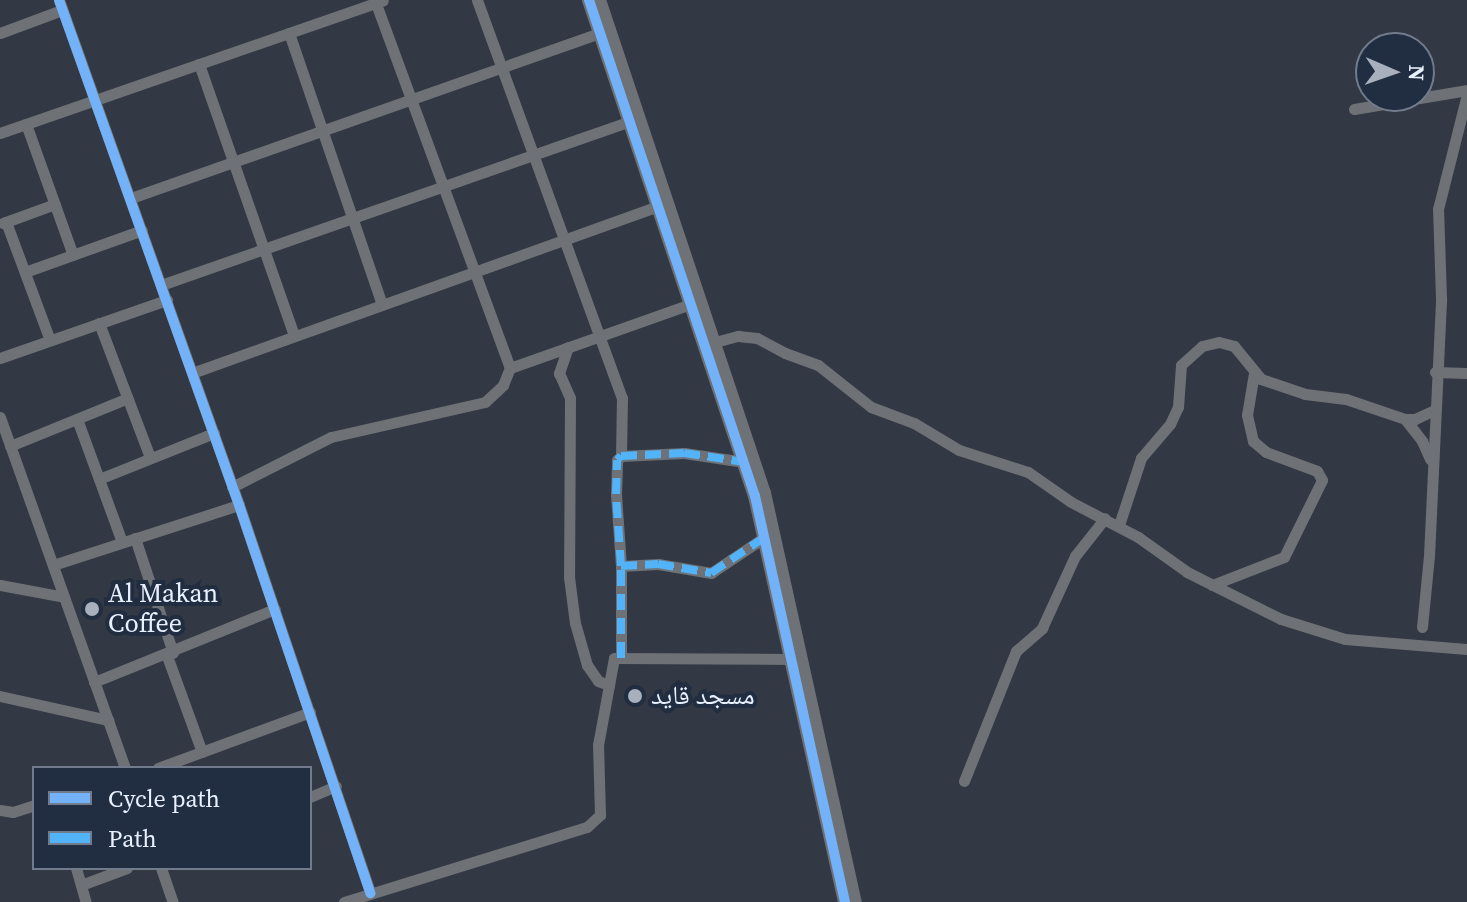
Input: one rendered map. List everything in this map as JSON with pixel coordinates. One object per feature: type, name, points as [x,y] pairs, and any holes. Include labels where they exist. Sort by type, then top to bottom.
[{"type":"street","points":[[477,0],[597,337],[622,398],[621,456],[617,460],[616,494],[621,566],[621,658]]},
{"type":"street","points":[[589,0],[715,342],[764,493],[788,584],[855,902]]},
{"type":"street","points":[[599,0],[659,206],[744,462],[765,537],[845,902]]},
{"type":"street","points":[[0,133],[379,1],[411,99],[510,368],[503,385],[485,402],[331,437],[232,487]]},
{"type":"street","points":[[0,33],[60,5],[214,433],[370,893]]},
{"type":"street","points":[[289,33],[382,305]]},
{"type":"street","points":[[131,198],[599,33]]},
{"type":"street","points":[[199,64],[294,336]]},
{"type":"street","points":[[1354,109],[1467,92],[1440,195],[1441,298],[1422,627]]},
{"type":"street","points":[[161,285],[635,119]]},
{"type":"street","points":[[26,124],[73,255]]},
{"type":"street","points":[[50,340],[3,223],[55,204]]},
{"type":"street","points":[[192,373],[659,206]]},
{"type":"street","points":[[25,272],[142,230]]},
{"type":"street","points":[[0,358],[167,300]]},
{"type":"street","points":[[510,368],[691,304]]},
{"type":"street","points":[[99,323],[150,457]]},
{"type":"street","points":[[715,342],[738,336],[766,342],[828,370],[871,407],[914,423],[959,450],[1028,472],[1071,502],[1119,525],[1187,572],[1281,619],[1323,634],[1367,642],[1467,649]]},
{"type":"street","points":[[1119,525],[1141,458],[1170,424],[1178,407],[1178,374],[1187,357],[1202,346],[1227,343],[1240,351],[1254,373],[1305,394],[1346,399],[1405,419],[1415,419],[1434,410]]},
{"type":"street","points":[[568,347],[559,373],[570,398],[569,577],[575,623],[587,665],[598,681],[609,685]]},
{"type":"street","points":[[1435,372],[1467,373]]},
{"type":"street","points":[[1212,585],[1284,557],[1322,480],[1317,471],[1266,452],[1253,441],[1247,415],[1254,373]]},
{"type":"street","points":[[10,446],[128,398]]},
{"type":"street","points":[[77,419],[122,542]]},
{"type":"street","points":[[1405,419],[1422,441],[1432,467]]},
{"type":"street","points":[[1,424],[124,766]]},
{"type":"street","points":[[99,479],[214,433]]},
{"type":"street","points":[[621,456],[684,453],[744,462]]},
{"type":"street","points":[[53,565],[239,505]]},
{"type":"street","points":[[964,781],[1013,657],[1042,628],[1075,556],[1105,518]]},
{"type":"street","points":[[621,566],[658,564],[711,573],[765,537]]},
{"type":"street","points":[[135,538],[170,654],[196,759]]},
{"type":"street","points":[[0,585],[64,597]]},
{"type":"street","points":[[94,682],[170,654],[275,609]]},
{"type":"street","points":[[349,902],[587,827],[600,815],[598,745],[614,658],[793,659]]},
{"type":"street","points":[[0,696],[108,720]]},
{"type":"street","points":[[166,766],[196,759],[310,712]]},
{"type":"street","points":[[312,796],[336,786]]},
{"type":"street","points":[[0,810],[13,812],[32,806]]},
{"type":"street","points":[[77,870],[86,902]]},
{"type":"street","points":[[81,885],[122,870]]},
{"type":"street","points":[[162,870],[173,902]]},
{"type":"marked path","points":[[621,566],[616,494],[617,460],[621,456],[684,453],[744,462]]},
{"type":"marked path","points":[[621,658],[621,566],[658,564],[711,573],[765,537]]},
{"type":"cycle path","points":[[59,0],[239,505],[370,893]]},
{"type":"cycle path","points":[[589,0],[755,496],[845,902]]},
{"type":"place","name":"Al Makan Coffee","points":[[92,609]]},
{"type":"place","name":"مسجد قايد","points":[[635,696]]}]
